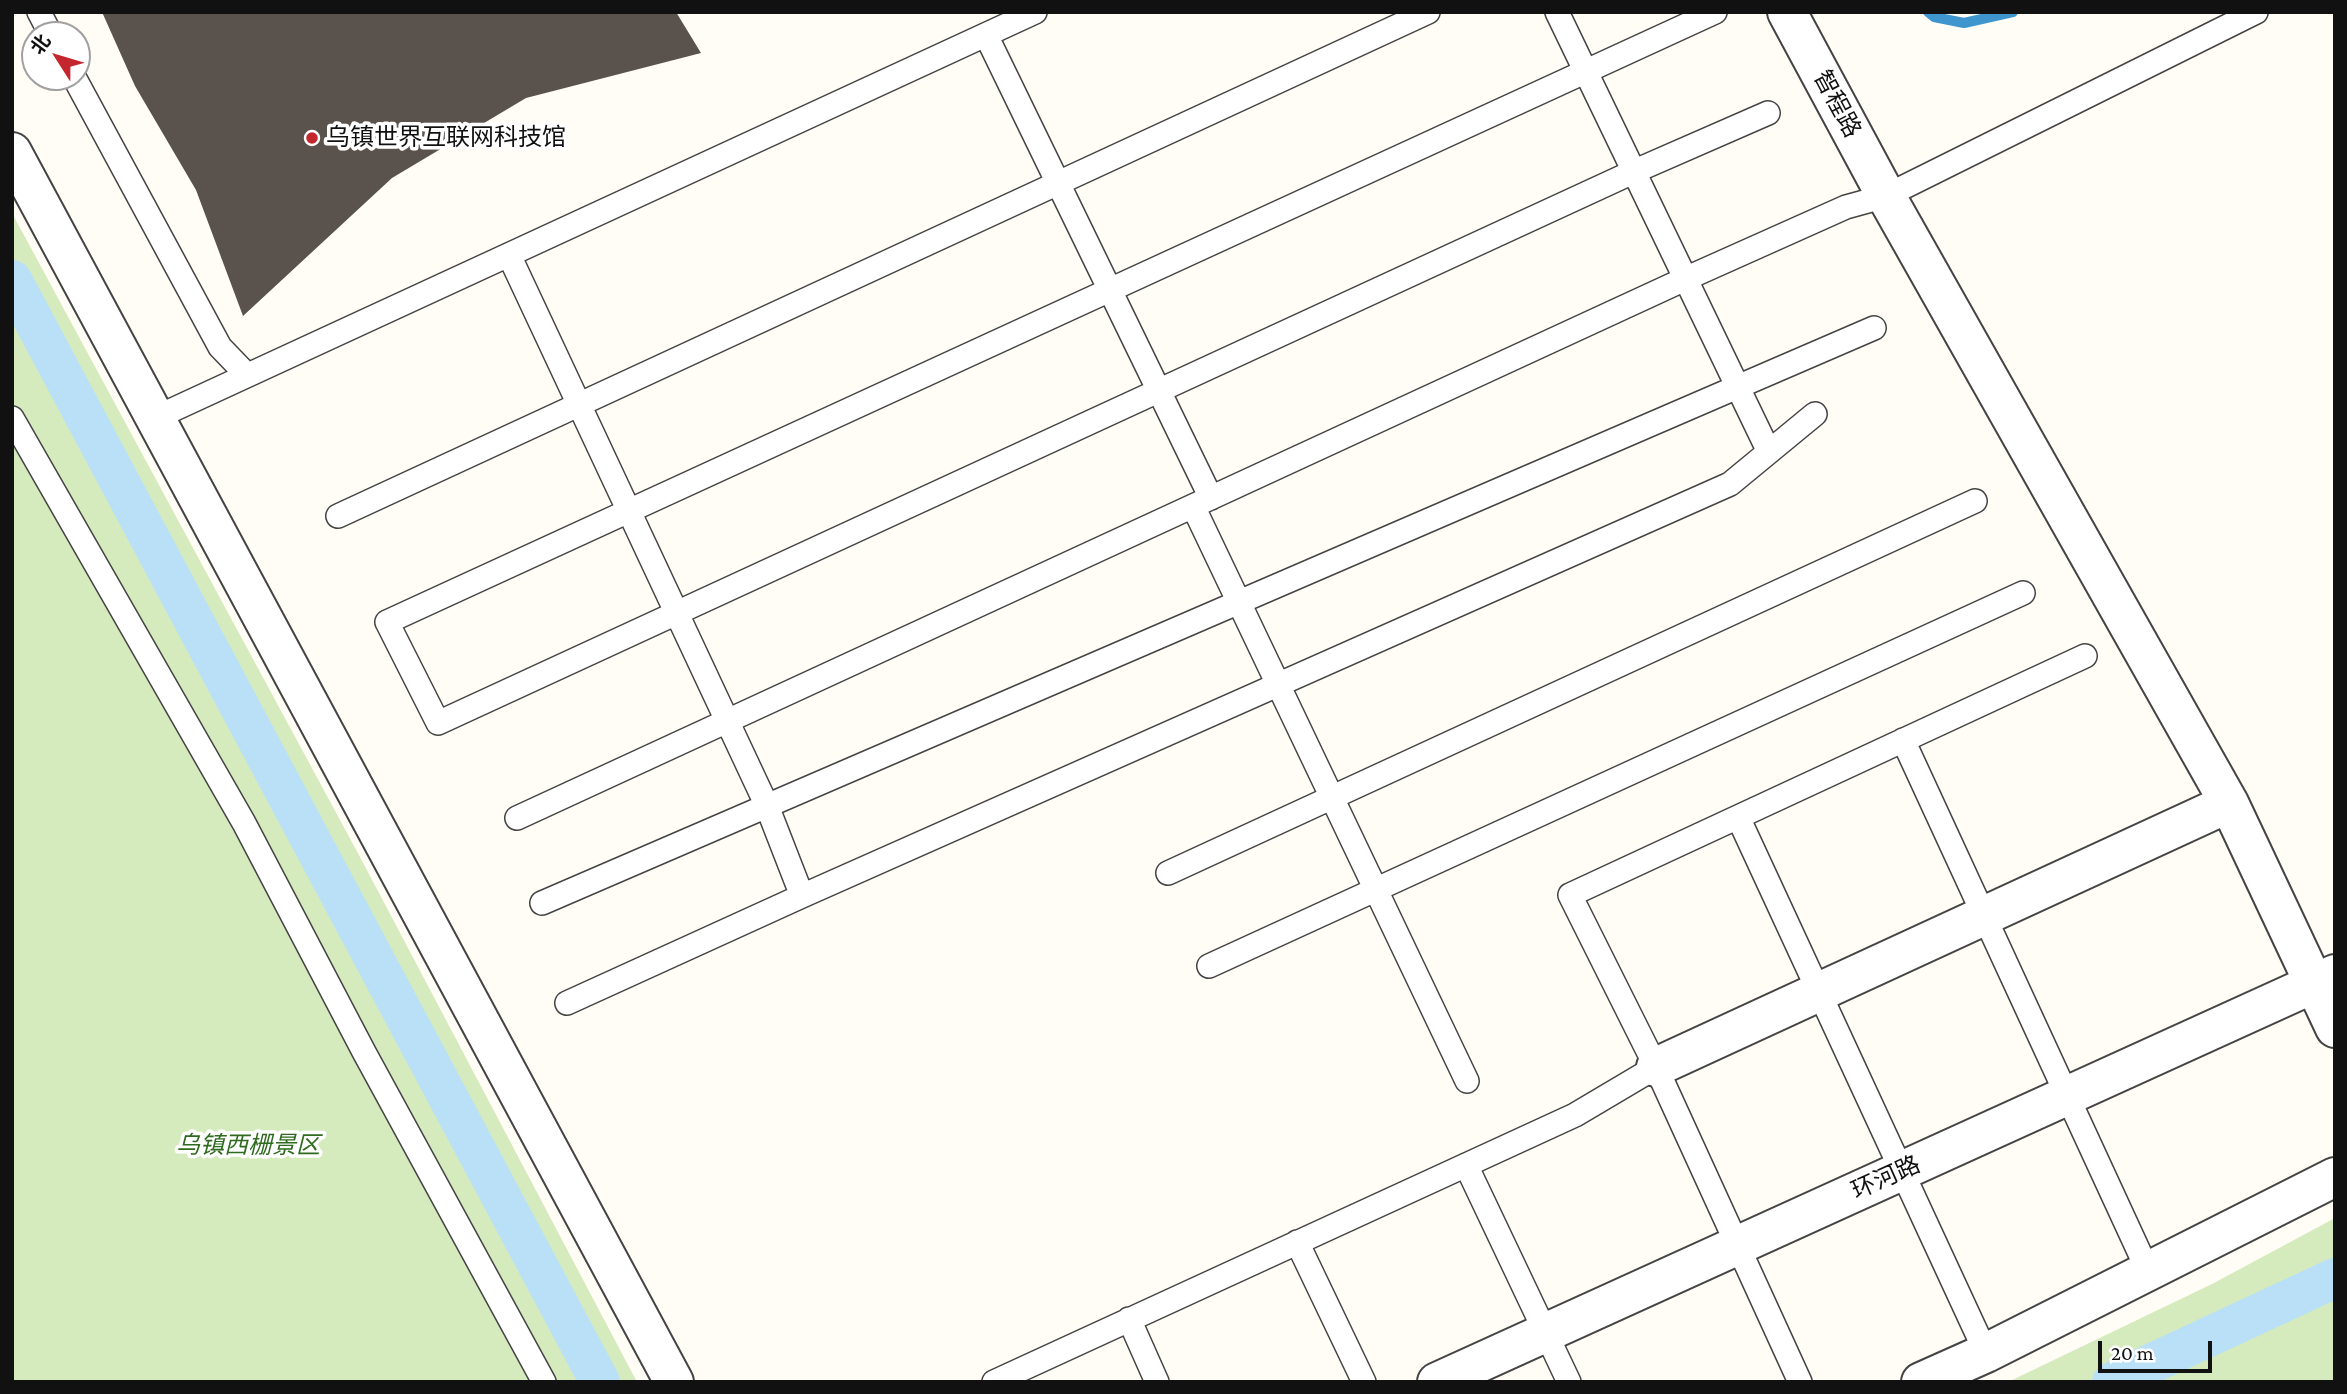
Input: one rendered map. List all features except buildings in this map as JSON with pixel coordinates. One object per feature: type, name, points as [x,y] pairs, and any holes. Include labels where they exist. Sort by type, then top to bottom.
[{"type":"street","name":"智程路","points":[[1787,12],[1886,196],[2229,803],[2324,979],[2335,1028]]},
{"type":"street","points":[[12,152],[674,1382]]},
{"type":"street","points":[[1657,1067],[2229,803]]},
{"type":"street","name":"环河路","points":[[1437,1382],[2324,979]]},
{"type":"street","points":[[1921,1382],[1986,1353],[2335,1177]]},
{"type":"lane","points":[[155,418],[1035,12]]},
{"type":"lane","points":[[338,516],[1428,12]]},
{"type":"lane","points":[[1557,12],[1769,452]]},
{"type":"lane","points":[[1715,12],[387,622],[438,723],[1633,172],[1768,113]]},
{"type":"lane","points":[[517,818],[1685,279],[1846,207],[1886,196],[2256,12]]},
{"type":"lane","points":[[986,35],[1159,391],[1239,602],[1467,1081]]},
{"type":"lane","points":[[82,91],[220,347],[247,375]]},
{"type":"lane","points":[[509,255],[767,806],[802,896]]},
{"type":"lane","points":[[542,903],[1874,328]]},
{"type":"lane","points":[[567,1003],[1730,484],[1815,414]]},
{"type":"lane","points":[[12,418],[244,823],[364,1052],[544,1382]]},
{"type":"lane","points":[[1168,873],[1975,501]]},
{"type":"lane","points":[[1209,965],[2023,593]]},
{"type":"lane","points":[[1800,1382],[1657,1067],[1570,895],[2085,656]]},
{"type":"lane","points":[[1903,740],[2148,1271]]},
{"type":"lane","points":[[1738,817],[1986,1353]]},
{"type":"lane","points":[[994,1382],[1575,1115],[1657,1067]]},
{"type":"lane","points":[[1466,1165],[1569,1382]]},
{"type":"lane","points":[[1297,1242],[1363,1382]]},
{"type":"lane","points":[[1129,1320],[1157,1382]]},
{"type":"green space","name":"乌镇西栅景区","points":[[12,213],[360,857],[637,1382],[12,1382]]},
{"type":"green space","points":[[2335,1218],[2335,1382],[2008,1382],[2212,1284]]},
{"type":"waterway","points":[[1928,12],[1934,17],[1964,23],[2013,12]]},
{"type":"waterway","points":[[12,280],[600,1382]]},
{"type":"waterway","points":[[2112,1382],[2335,1278]]},
{"type":"place","name":"乌镇世界互联网科技馆","points":[[312,138]]}]
